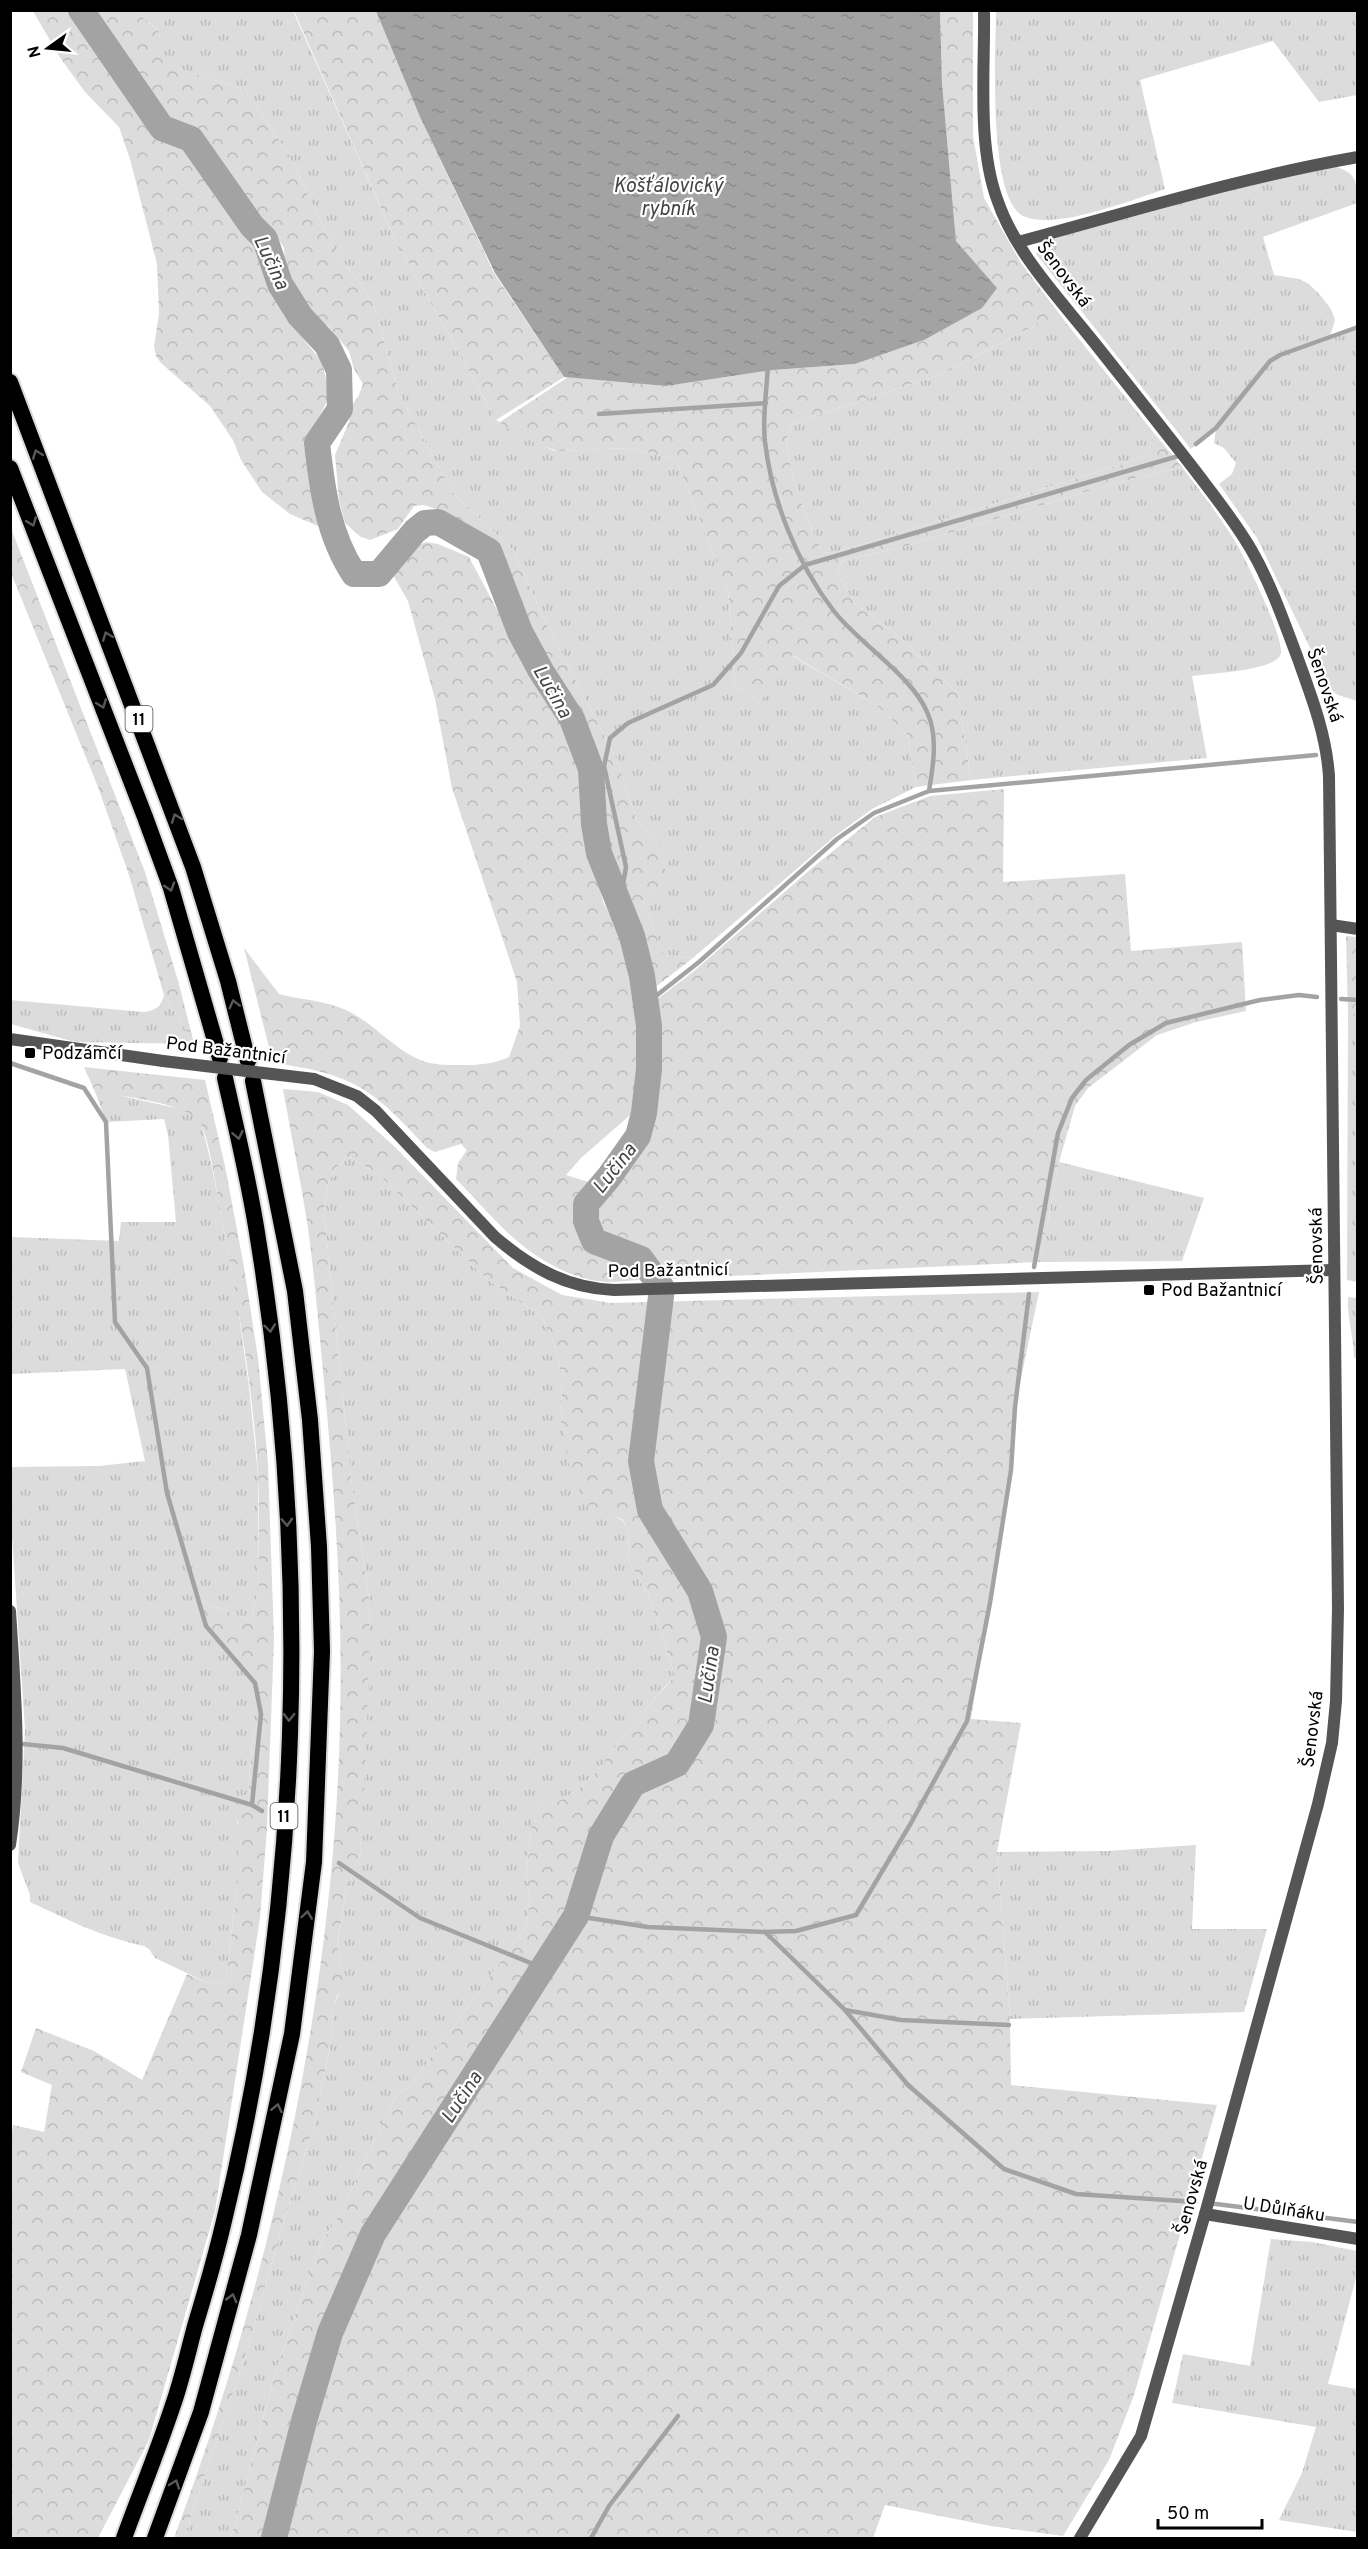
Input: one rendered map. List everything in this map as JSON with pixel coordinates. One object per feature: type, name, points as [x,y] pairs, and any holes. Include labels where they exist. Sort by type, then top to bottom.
[{"type":"highway","name":"11","points":[[10,382],[194,867],[228,981],[248,1061]]},
{"type":"highway","name":"11","points":[[10,468],[156,848],[197,973],[220,1058]]},
{"type":"highway","name":"11","points":[[124,2538],[174,2403],[223,2225],[250,2096],[272,1962],[282,1856],[289,1749],[292,1608],[282,1434],[258,1238],[225,1078]]},
{"type":"highway","name":"11","points":[[154,2538],[201,2412],[249,2235],[292,2034],[314,1863],[322,1651],[319,1546],[310,1420],[296,1291],[254,1082]]},
{"type":"street","name":"Šenovská","points":[[984,10],[985,148],[997,201],[1018,242],[1043,278],[1228,515],[1252,551],[1273,594],[1318,712],[1327,748],[1329,776],[1338,1609],[1336,1701],[1332,1743],[1318,1804],[1205,2214],[1141,2436],[1080,2538]]},
{"type":"street","points":[[1018,242],[1262,177],[1318,163],[1358,157]]},
{"type":"street","points":[[1331,925],[1358,929]]},
{"type":"street","name":"Pod Bažantnicí","points":[[10,1039],[163,1061],[314,1079],[357,1096],[376,1111],[495,1237],[512,1252],[556,1278],[587,1288],[614,1290],[1334,1270]]},
{"type":"street","points":[[10,1611],[18,1743],[14,1820],[10,1845]]},
{"type":"street","name":"U Důlňáku","points":[[1205,2214],[1358,2239]]},
{"type":"green space","points":[[33,11],[71,11],[158,139],[188,151],[214,184],[236,222],[256,246],[270,289],[297,331],[322,362],[330,396],[304,445],[320,527],[290,514],[262,492],[241,460],[233,440],[210,406],[156,356],[154,346],[159,314],[157,264],[130,159],[119,127],[85,92],[59,56]]},
{"type":"green space","points":[[88,11],[135,11],[158,30],[168,65],[245,90],[289,155],[333,247],[373,302],[399,394],[453,493],[513,550],[545,621],[617,760],[637,821],[665,853],[665,881],[643,902],[664,955],[693,958],[653,989],[633,907],[625,892],[606,835],[602,768],[585,720],[554,678],[528,632],[508,566],[499,548],[445,512],[424,505],[414,506],[398,529],[370,540],[361,537],[345,523],[339,500],[335,455],[349,422],[352,405],[363,384],[354,369],[349,351],[329,327],[300,305],[295,286],[286,277],[284,248],[276,235],[237,192],[200,134],[180,129],[165,120]]},
{"type":"green space","points":[[135,11],[293,11],[393,235],[496,420],[554,451],[631,448],[676,460],[728,590],[735,686],[759,703],[791,655],[876,705],[907,734],[916,787],[872,809],[835,836],[693,958],[664,955],[643,902],[665,881],[665,853],[637,821],[617,760],[545,621],[513,550],[453,493],[399,394],[373,302],[333,247],[289,155],[245,90],[167,65],[158,30]]},
{"type":"green space","points":[[294,11],[376,11],[420,117],[494,273],[564,377],[496,420],[393,235]]},
{"type":"green space","points":[[940,11],[973,11],[973,136],[984,198],[1021,263],[1067,324],[1037,324],[943,374],[795,422],[788,434],[793,476],[811,528],[823,553],[837,552],[1139,459],[1148,451],[1154,433],[1182,467],[1105,486],[903,547],[841,561],[838,573],[854,603],[901,638],[958,694],[971,780],[916,787],[907,734],[876,705],[792,655],[759,703],[735,686],[728,590],[676,460],[631,448],[557,451],[516,435],[500,422],[568,377],[666,386],[773,370],[855,364],[924,340],[996,288],[956,241],[942,83]]},
{"type":"green space","points":[[996,11],[1357,11],[1357,95],[1319,102],[1273,41],[1140,80],[1165,189],[1073,217],[1037,220],[1023,216],[1012,204],[1004,182],[996,121]]},
{"type":"green space","points":[[1330,165],[1345,171],[1353,178],[1357,203],[1263,237],[1274,275],[1299,279],[1309,284],[1331,309],[1335,320],[1330,337],[1357,327],[1357,701],[1336,694],[1329,687],[1257,538],[1219,484],[1232,474],[1236,463],[1224,448],[1214,443],[1216,429],[1191,449],[1036,254],[1040,246],[1049,239],[1255,181]]},
{"type":"green space","points":[[1037,324],[1067,324],[1154,433],[1148,451],[1139,459],[837,552],[823,553],[811,528],[793,476],[788,434],[795,422],[943,374]]},
{"type":"green space","points":[[1182,467],[1221,520],[1246,561],[1271,617],[1281,648],[1280,656],[1265,665],[1253,668],[1192,676],[1207,758],[971,780],[958,694],[901,638],[854,603],[838,573],[841,561],[903,547],[1105,486]]},
{"type":"green space","points":[[10,526],[145,872],[179,984],[194,1044],[164,995],[129,875],[98,787],[11,573]]},
{"type":"green space","points":[[426,542],[438,544],[469,557],[527,666],[573,744],[583,790],[583,816],[603,902],[623,940],[634,981],[641,1059],[637,1109],[581,1158],[566,1175],[595,1184],[578,1203],[580,1222],[590,1244],[641,1265],[651,1279],[613,1282],[591,1280],[550,1264],[516,1240],[456,1179],[458,1163],[467,1150],[461,1144],[435,1152],[427,1148],[392,1111],[360,1088],[324,1073],[273,1063],[244,948],[279,994],[329,1004],[346,1010],[403,1050],[428,1063],[473,1065],[509,1057],[520,1026],[517,982],[452,788],[435,699],[408,601],[393,575],[414,548]]},
{"type":"green space","points":[[1004,789],[1003,882],[1125,874],[1131,951],[1242,942],[1246,1011],[1196,1022],[1157,1035],[1088,1088],[1075,1106],[1059,1162],[1040,1262],[662,1279],[646,1254],[600,1238],[592,1218],[595,1202],[632,1163],[651,1131],[659,1083],[662,1027],[656,1000],[693,972],[812,868],[875,817],[930,796]]},
{"type":"green space","points":[[1346,936],[1357,937],[1357,1014],[1348,1013]]},
{"type":"green space","points":[[164,995],[194,1044],[75,1042],[11,1024],[10,1000],[144,1012],[157,1007]]},
{"type":"green space","points":[[1348,1013],[1358,1014],[1357,1282],[1347,1280]]},
{"type":"green space","points":[[84,1067],[205,1080],[225,1166],[244,1267],[258,1358],[268,1463],[274,1639],[267,1828],[260,1918],[215,2211],[149,2440],[98,2538],[11,2538],[11,2139],[13,2125],[44,2132],[52,2085],[21,2072],[36,2028],[94,2051],[142,2080],[187,1974],[208,1983],[222,1982],[226,1978],[238,1881],[238,1822],[231,1815],[235,1795],[243,1796],[248,1793],[253,1734],[261,1714],[255,1683],[206,1626],[198,1600],[252,1621],[253,1605],[259,1593],[259,1489],[256,1440],[237,1305],[206,1136],[199,1121],[180,1109],[119,1095],[96,1094]]},
{"type":"green space","points":[[283,1089],[318,1092],[348,1105],[394,1146],[513,1268],[562,1295],[611,1303],[1039,1292],[1015,1407],[1011,1470],[971,1719],[1021,1723],[997,1852],[1010,2019],[1011,2085],[1217,2105],[1134,2395],[1109,2460],[1063,2536],[991,2526],[885,2505],[873,2538],[231,2538],[278,2364],[321,2243],[341,2212],[397,2094],[409,2087],[526,1927],[530,1903],[526,1878],[534,1817],[540,1807],[557,1802],[571,1794],[596,1772],[642,1713],[675,1676],[648,1595],[629,1561],[628,1529],[623,1520],[584,1503],[569,1464],[561,1424],[562,1376],[552,1337],[541,1316],[487,1279],[378,1174],[350,1157],[337,1166],[333,1173],[324,1213],[351,1478],[370,1605],[367,1730],[360,1855],[346,1893],[337,1946],[343,1974],[342,1986],[332,2007],[333,2031],[314,2126],[279,2237],[248,2348],[184,2538],[174,2538],[240,2340],[291,2137],[310,2033],[325,1930],[335,1826],[341,1680],[335,1510],[310,1247]]},
{"type":"green space","points":[[109,1093],[189,1111],[201,1122],[212,1167],[236,1294],[249,1387],[258,1475],[259,1593],[253,1605],[252,1621],[198,1600],[206,1626],[255,1683],[261,1714],[253,1734],[248,1793],[244,1796],[236,1819],[239,1830],[238,1881],[226,1978],[222,1982],[208,1983],[155,1958],[144,1946],[99,1933],[30,1902],[30,1895],[18,1863],[25,1729],[11,1521],[11,1467],[99,1466],[145,1461],[125,1369],[11,1374],[10,1237],[119,1241],[121,1222],[176,1222],[168,1135],[164,1119],[106,1122],[96,1094]]},
{"type":"green space","points":[[350,1157],[378,1174],[487,1279],[541,1316],[552,1337],[562,1376],[561,1424],[598,1507],[623,1521],[628,1529],[629,1561],[648,1595],[675,1676],[584,1784],[557,1802],[540,1807],[531,1829],[526,1878],[530,1903],[526,1927],[409,2087],[397,2094],[341,2212],[321,2243],[278,2364],[231,2538],[184,2538],[248,2348],[279,2237],[314,2126],[333,2031],[332,2007],[338,1996],[343,1974],[337,1947],[346,1893],[360,1855],[370,1605],[351,1478],[324,1213],[333,1173],[337,1166]]},
{"type":"green space","points":[[1059,1162],[1204,1198],[1182,1261],[1040,1262]]},
{"type":"green space","points":[[1348,1297],[1357,1298],[1357,1358],[1354,1358]]},
{"type":"green space","points":[[1196,1845],[1192,1929],[1267,1929],[1244,2012],[1010,2019],[997,1852],[1107,1851]]},
{"type":"green space","points":[[1271,2239],[1312,2242],[1357,2251],[1357,2274],[1328,2384],[1357,2389],[1357,2532],[1279,2520],[1302,2473],[1316,2427],[1172,2403],[1183,2354],[1250,2366]]},
{"type":"water","name":"Košťálovický rybník","points":[[376,11],[940,11],[942,83],[956,241],[997,288],[982,308],[924,340],[855,364],[773,370],[666,386],[564,377],[495,273],[420,117]]},
{"type":"waterway","name":"Lučina","points":[[81,10],[162,128],[191,139],[252,226],[265,239],[280,284],[300,316],[327,345],[339,370],[340,409],[317,443],[319,460],[332,527],[354,574],[379,574],[415,531],[425,523],[438,522],[489,551],[520,632],[541,671],[572,719],[591,769],[594,824],[599,853],[632,936],[642,976],[649,1026],[649,1069],[644,1113],[638,1136],[609,1177],[586,1204],[586,1221],[594,1241],[641,1259],[662,1288],[641,1461],[650,1510],[700,1591],[714,1637],[701,1725],[677,1764],[633,1784],[601,1836],[576,1916],[373,2234],[330,2333],[304,2421],[274,2538]]},
{"type":"waterway","points":[[1196,444],[1216,428],[1270,361],[1280,355],[1358,327]]},
{"type":"waterway","points":[[649,1026],[647,1003],[699,962],[837,839],[874,813],[929,791],[934,752],[933,733],[921,700],[898,673],[856,635],[833,610],[808,572],[780,509],[768,464],[764,432],[768,364]]},
{"type":"waterway","points":[[599,414],[766,403]]},
{"type":"waterway","points":[[616,900],[621,896],[626,867],[604,766],[610,738],[628,723],[713,685],[741,653],[779,586],[805,565],[1182,455]]},
{"type":"waterway","points":[[929,791],[1316,755]]},
{"type":"waterway","points":[[1034,1267],[1058,1133],[1072,1098],[1086,1080],[1129,1045],[1166,1023],[1260,1000],[1299,995],[1317,997]]},
{"type":"waterway","points":[[1341,999],[1358,1000]]},
{"type":"waterway","points":[[10,1063],[84,1088],[106,1122],[115,1322],[147,1368],[167,1493],[206,1626],[255,1683],[261,1714],[252,1805],[262,1811]]},
{"type":"waterway","points":[[576,1916],[648,1927],[765,1932],[796,1931],[856,1915],[911,1823],[967,1721],[990,1603],[1011,1470],[1015,1407],[1029,1294]]},
{"type":"waterway","points":[[23,1744],[63,1748],[252,1805]]},
{"type":"waterway","points":[[339,1863],[420,1918],[543,1968]]},
{"type":"waterway","points":[[765,1932],[845,2010],[908,2085],[1004,2169],[1076,2194],[1196,2202]]},
{"type":"waterway","points":[[845,2010],[901,2020],[1009,2025]]},
{"type":"waterway","points":[[1208,2203],[1358,2222]]},
{"type":"waterway","points":[[591,2538],[609,2506],[678,2416]]},
{"type":"place","name":"Podzámčí","points":[[30,1053]]},
{"type":"place","name":"Pod Bažantnicí","points":[[1149,1290]]}]
